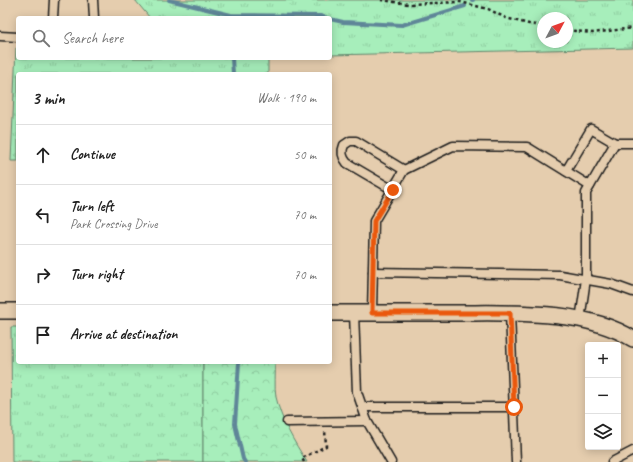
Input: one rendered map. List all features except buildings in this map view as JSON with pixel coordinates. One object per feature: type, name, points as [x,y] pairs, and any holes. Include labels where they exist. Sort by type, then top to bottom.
[{"type":"street","points":[[0,311],[16,311]]},
{"type":"street","points":[[332,313],[530,313],[599,324],[633,339]]},
{"type":"lane","points":[[53,16],[54,0]]},
{"type":"lane","points":[[93,0],[94,16]]},
{"type":"lane","points":[[0,36],[16,37]]},
{"type":"lane","points":[[566,172],[591,129],[615,143],[633,143]]},
{"type":"lane","points":[[393,190],[347,163],[343,158],[341,151],[344,144],[350,141],[356,141],[404,170]]},
{"type":"lane","points":[[580,320],[586,279],[586,193],[615,143]]},
{"type":"lane","points":[[372,313],[374,221],[404,170],[453,146],[527,147],[590,186]]},
{"type":"lane","points":[[373,272],[560,275],[611,284],[633,292]]},
{"type":"lane","points":[[354,313],[357,392],[367,421],[391,462]]},
{"type":"lane","points":[[510,313],[516,462]]},
{"type":"lane","points":[[362,407],[514,407]]},
{"type":"lane","points":[[287,422],[367,421]]},
{"type":"lane","points":[[612,462],[633,451]]},
{"type":"path","points":[[381,0],[408,4],[461,2],[488,9],[514,20],[537,25]]},
{"type":"path","points":[[573,31],[592,33],[633,28]]},
{"type":"path","points":[[304,462],[302,458],[326,446],[325,422]]},
{"type":"green space","points":[[135,0],[633,0],[633,48],[332,55],[332,16],[148,16]]},
{"type":"green space","points":[[16,48],[16,60],[268,60],[268,72],[16,72],[16,161],[11,161]]},
{"type":"green space","points":[[11,327],[16,327],[16,364],[203,364],[203,462],[12,462]]},
{"type":"green space","points":[[203,364],[275,364],[275,393],[278,406],[288,431],[307,462],[203,462]]},
{"type":"waterway","points":[[169,0],[231,15],[320,16]]},
{"type":"waterway","points":[[332,19],[343,22],[402,25],[465,6]]},
{"type":"waterway","points":[[232,60],[233,72]]},
{"type":"waterway","points":[[239,364],[235,424],[245,462]]},
{"type":"route","points":[[393,190],[374,221],[372,313],[510,313],[514,407]]}]
